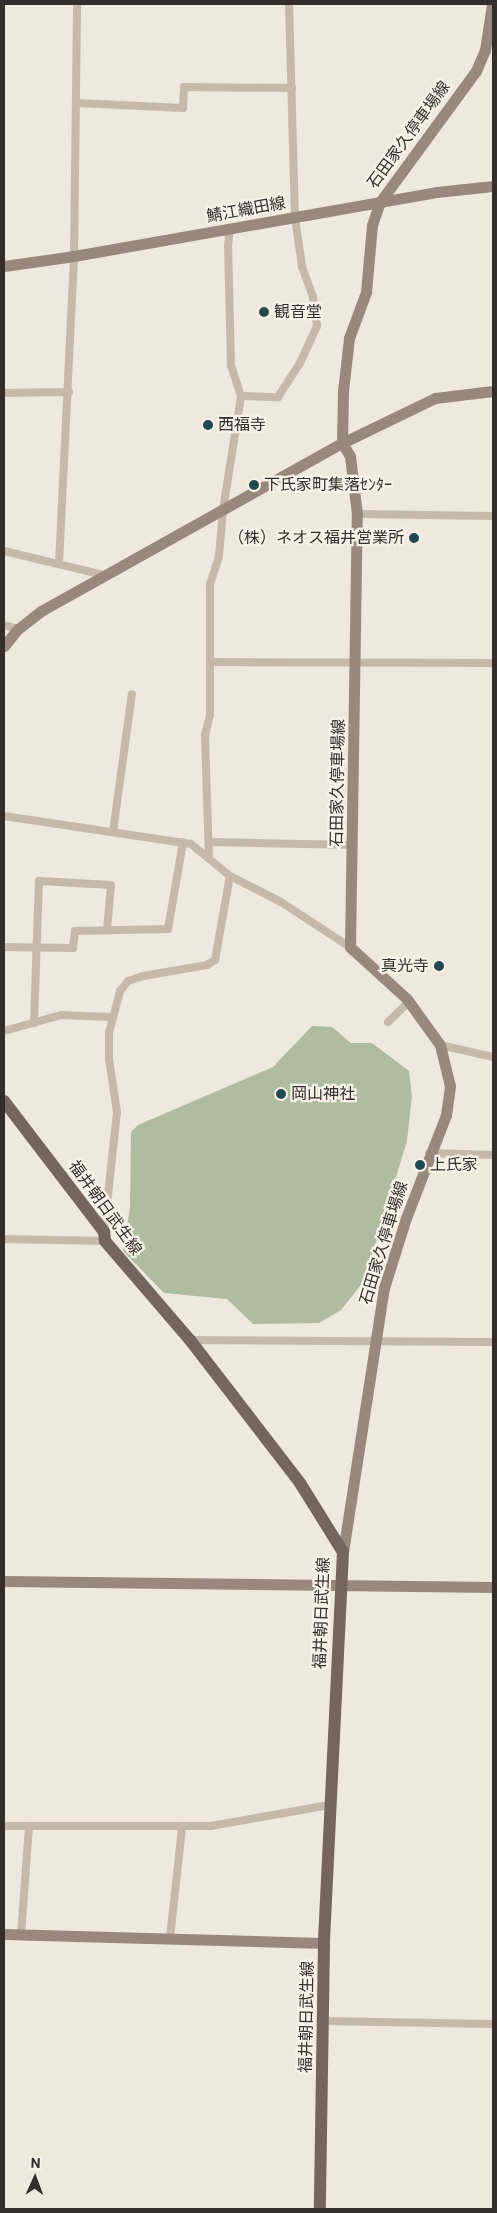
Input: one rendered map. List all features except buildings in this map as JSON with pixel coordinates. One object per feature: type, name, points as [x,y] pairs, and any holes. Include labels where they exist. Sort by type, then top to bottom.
[{"type":"main road","name":"石田家久停車場線","points":[[342,1552],[384,1288],[429,1153],[446,1115],[450,1086],[440,1045],[409,1002],[350,947],[357,514],[350,456],[342,443],[343,391],[349,338],[366,292],[372,225],[380,202],[476,71],[485,50],[492,4]]},
{"type":"main road","name":"鯖江織田線","points":[[4,266],[74,256],[380,202],[493,186]]},
{"type":"main road","points":[[4,646],[18,629],[41,610],[342,443],[435,398],[493,391]]},
{"type":"main road","name":"福井朝日武生線","points":[[4,1101],[104,1236],[190,1340],[300,1484],[342,1552],[324,1943],[320,2209]]},
{"type":"main road","points":[[4,1581],[493,1586]]},
{"type":"main road","points":[[4,1934],[324,1943]]},
{"type":"street","points":[[59,564],[69,392],[74,256],[77,4]]},
{"type":"street","points":[[241,396],[278,398],[300,363],[317,326],[313,297],[302,266],[295,218],[289,4]]},
{"type":"street","points":[[77,103],[182,108],[184,87],[292,88]]},
{"type":"street","points":[[209,858],[205,735],[210,715],[210,584],[220,556],[223,510],[241,396],[231,365],[228,246],[230,228]]},
{"type":"street","points":[[4,393],[69,392]]},
{"type":"street","points":[[357,514],[493,516]]},
{"type":"street","points":[[4,551],[104,576]]},
{"type":"street","points":[[4,625],[18,629]]},
{"type":"street","points":[[210,662],[493,663]]},
{"type":"street","points":[[113,832],[132,694]]},
{"type":"street","points":[[4,816],[183,842],[209,858],[230,876],[281,902],[350,947]]},
{"type":"street","points":[[4,947],[73,948],[76,931],[168,929],[183,842]]},
{"type":"street","points":[[209,842],[353,845]]},
{"type":"street","points":[[4,1239],[104,1236],[117,1112],[108,1059],[111,1017],[120,991],[128,981],[207,965],[215,960],[230,876]]},
{"type":"street","points":[[34,1023],[35,947],[39,881],[111,885],[106,930]]},
{"type":"street","points":[[388,1022],[409,1002]]},
{"type":"street","points":[[4,1030],[61,1015],[111,1017]]},
{"type":"street","points":[[440,1045],[493,1057]]},
{"type":"street","points":[[429,1153],[493,1155]]},
{"type":"street","points":[[190,1340],[493,1342]]},
{"type":"street","points":[[4,1826],[211,1826],[329,1805]]},
{"type":"street","points":[[21,1935],[29,1827]]},
{"type":"street","points":[[170,1938],[182,1827]]},
{"type":"street","points":[[323,2021],[493,2024]]},
{"type":"green space","points":[[312,1026],[332,1027],[351,1043],[372,1043],[409,1071],[412,1096],[407,1141],[364,1281],[341,1310],[319,1323],[253,1324],[227,1299],[164,1293],[123,1251],[130,1208],[131,1132],[138,1125],[273,1067]]},
{"type":"place","name":"観音堂","points":[[264,312]]},
{"type":"place","name":"西福寺","points":[[208,425]]},
{"type":"place","name":"下氏家町集落ｾﾝﾀｰ","points":[[254,485]]},
{"type":"place","name":"（株）ネオス福井営業所","points":[[414,538]]},
{"type":"place","name":"真光寺","points":[[439,966]]},
{"type":"place","name":"岡山神社","points":[[281,1094]]},
{"type":"place","name":"上氏家","points":[[420,1165]]}]
